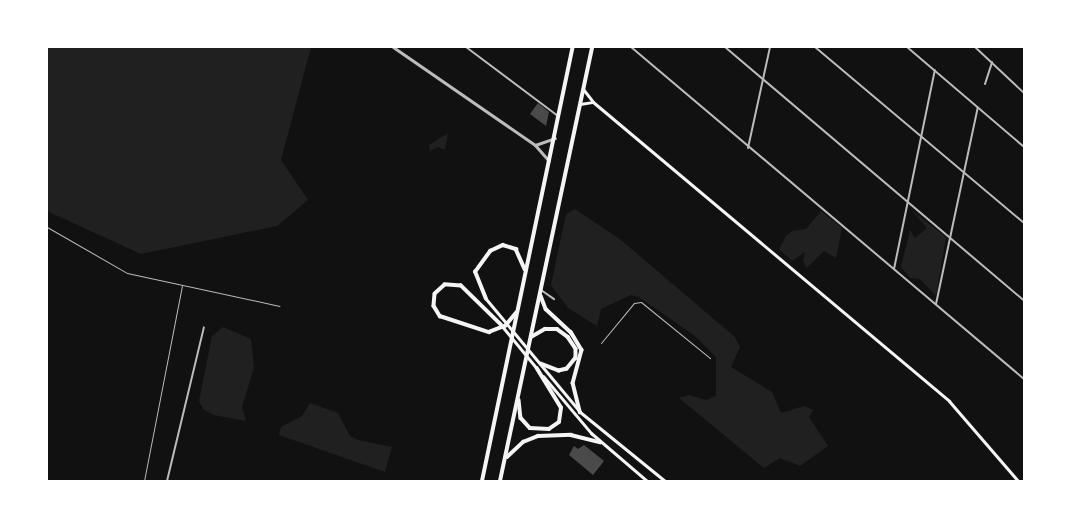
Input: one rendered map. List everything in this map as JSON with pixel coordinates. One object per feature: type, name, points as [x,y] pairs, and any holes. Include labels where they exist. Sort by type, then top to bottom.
[{"type":"highway","points":[[482,481],[573,47]]},
{"type":"highway","points":[[500,481],[592,47]]},
{"type":"highway","points":[[486,299],[475,272],[490,250],[503,245],[516,249],[525,272]]},
{"type":"highway","points":[[501,325],[461,286],[448,284],[436,294],[434,306],[440,316],[489,332],[505,326],[517,312]]},
{"type":"highway","points":[[540,295],[546,309],[571,332],[582,350],[573,383],[580,412]]},
{"type":"highway","points":[[530,338],[545,329],[556,328],[568,337],[576,349],[576,358],[567,369],[559,371],[541,364]]},
{"type":"highway","points":[[519,391],[521,418],[530,428],[549,429],[558,422],[562,408],[537,369]]},
{"type":"highway","points":[[506,458],[523,442],[538,436],[571,435],[600,442]]},
{"type":"main road","points":[[583,89],[593,102],[949,401],[1018,481]]},
{"type":"main road","points":[[580,104],[593,102]]},
{"type":"main road","points":[[486,299],[580,412],[665,481]]},
{"type":"main road","points":[[501,325],[600,442],[647,481]]},
{"type":"street","points":[[393,47],[535,146],[550,162]]},
{"type":"street","points":[[466,47],[559,116]]},
{"type":"street","points":[[631,47],[748,148],[1024,379]]},
{"type":"street","points":[[725,47],[1024,301]]},
{"type":"street","points":[[748,148],[770,47]]},
{"type":"street","points":[[815,47],[963,170],[1024,223]]},
{"type":"street","points":[[907,47],[1024,147]]},
{"type":"street","points":[[975,47],[1024,93]]},
{"type":"street","points":[[985,84],[992,62]]},
{"type":"street","points":[[894,270],[935,70]]},
{"type":"street","points":[[936,304],[963,170],[978,107]]},
{"type":"street","points":[[535,146],[554,138]]},
{"type":"street","points":[[541,290],[554,299]]},
{"type":"street","points":[[167,481],[204,327]]},
{"type":"lane","points":[[47,227],[118,270],[279,306]]},
{"type":"lane","points":[[144,481],[182,285]]},
{"type":"lane","points":[[601,343],[634,303],[641,302],[710,358]]},
{"type":"shaded area","points":[[47,47],[311,47],[281,160],[308,200],[277,226],[141,254],[47,211]]},
{"type":"shaded area","points":[[448,133],[445,150],[438,147],[430,151],[429,145]]},
{"type":"shaded area","points":[[575,209],[621,240],[735,337],[740,347],[731,367],[772,392],[781,413],[804,406],[813,410],[809,417],[828,446],[800,466],[780,458],[764,468],[679,398],[689,395],[706,400],[716,396],[716,357],[695,336],[639,297],[631,295],[601,309],[597,326],[568,308],[551,285],[566,214]]},
{"type":"shaded area","points":[[911,210],[946,237],[936,296],[920,279],[910,278],[901,267],[910,230],[915,238],[927,228]]},
{"type":"shaded area","points":[[821,211],[842,228],[836,258],[824,251],[807,268],[803,262],[805,252],[792,261],[779,249],[786,236],[792,231],[806,229]]},
{"type":"shaded area","points":[[223,327],[251,339],[254,368],[242,407],[246,421],[214,415],[203,409],[199,401],[212,336]]},
{"type":"shaded area","points":[[310,403],[338,413],[350,436],[358,440],[392,447],[385,472],[279,435],[281,427],[302,416]]},
{"type":"building","points":[[538,103],[549,112],[546,126],[530,114]]},
{"type":"building","points":[[584,445],[604,461],[593,475],[569,455],[574,446],[578,449]]}]
